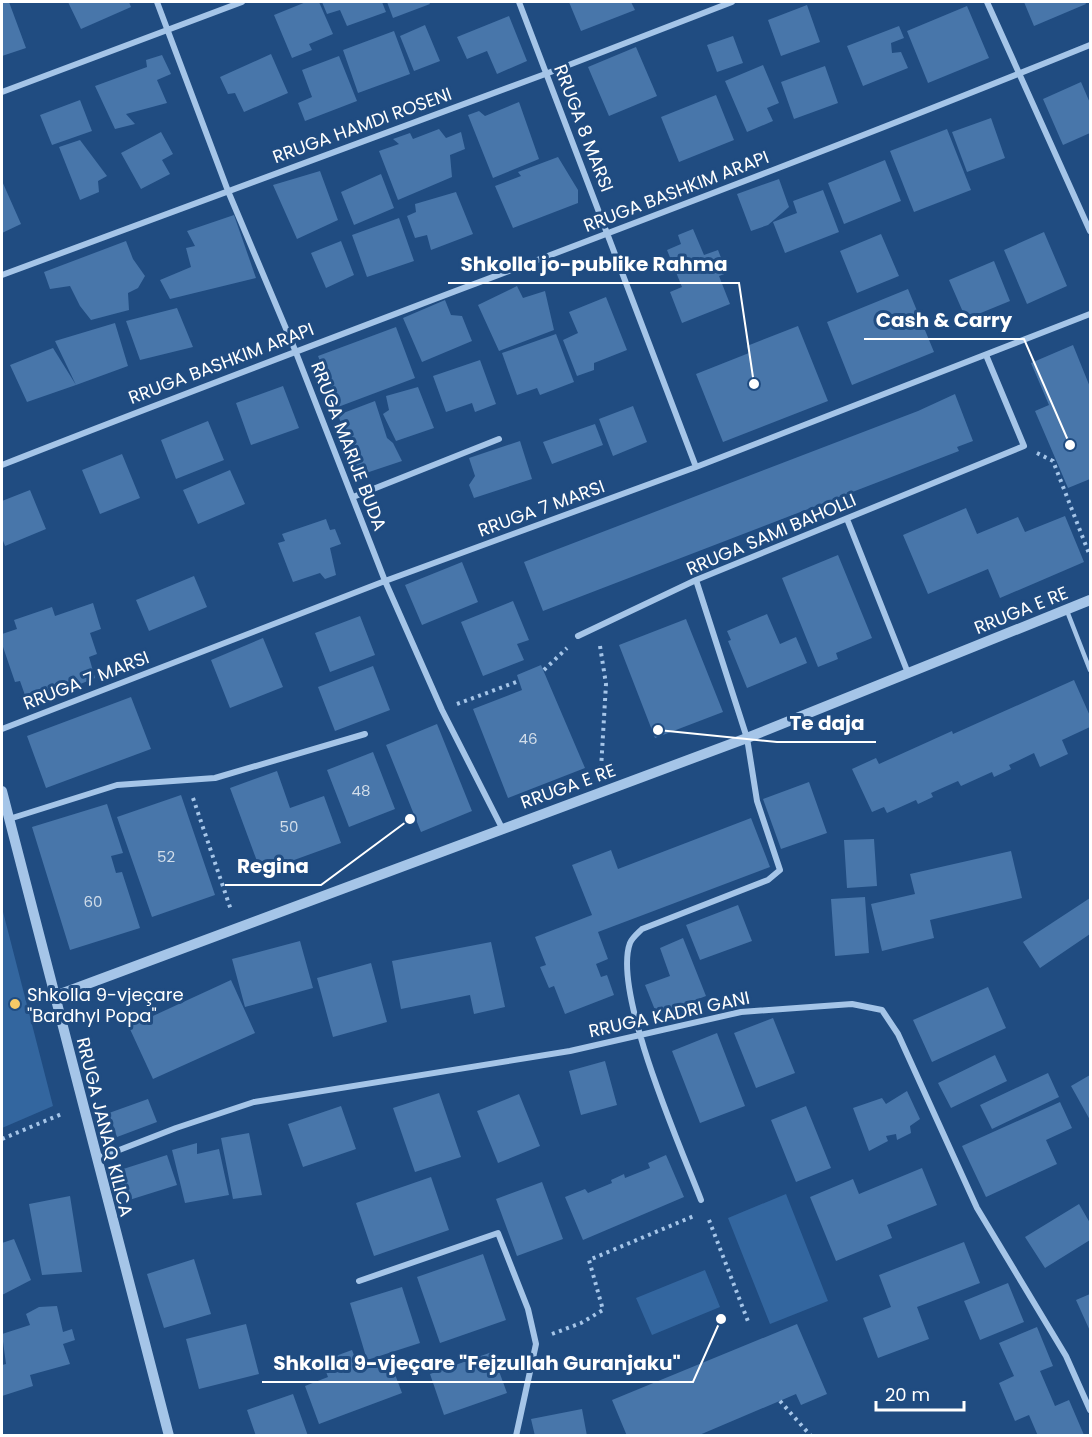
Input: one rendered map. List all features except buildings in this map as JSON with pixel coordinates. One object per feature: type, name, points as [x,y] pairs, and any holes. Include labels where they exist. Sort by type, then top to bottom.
[{"type":"street","name":"RRUGA MARIJE BUDA","points":[[157,2],[228,191],[295,350],[385,581],[442,710],[502,828]]},
{"type":"street","points":[[2,92],[242,2]]},
{"type":"street","name":"RRUGA 8 MARSI","points":[[519,2],[548,73],[696,467]]},
{"type":"street","name":"RRUGA HAMDI ROSENI","points":[[2,274],[548,73],[732,2]]},
{"type":"street","points":[[987,2],[1090,231]]},
{"type":"street","name":"RRUGA BASHKIM ARAPI","points":[[2,465],[295,350],[608,234],[1021,74],[1090,45]]},
{"type":"street","name":"RRUGA 7 MARSI","points":[[2,729],[385,581],[696,467],[1090,314]]},
{"type":"street","points":[[986,355],[1024,446]]},
{"type":"street","points":[[353,497],[499,439]]},
{"type":"street","name":"RRUGA SAMI BAHOLLI","points":[[578,636],[696,580],[1024,446]]},
{"type":"street","points":[[847,519],[908,673]]},
{"type":"street","points":[[696,580],[747,738],[757,801],[780,870],[768,880],[642,929],[630,942],[627,963],[639,1034],[701,1200]]},
{"type":"street","name":"RRUGA E RE","points":[[55,996],[747,738],[1090,600]]},
{"type":"street","points":[[8,819],[117,785],[215,778],[365,734]]},
{"type":"street","name":"RRUGA JANAQ KILICA","points":[[2,791],[169,1436]]},
{"type":"street","name":"RRUGA KADRI GANI","points":[[96,1159],[176,1128],[255,1102],[519,1060],[741,1012],[852,1004],[882,1010],[898,1034],[977,1208],[1066,1356],[1090,1410]]},
{"type":"street","points":[[359,1281],[498,1233],[528,1310],[536,1340],[533,1365],[516,1436]]},
{"type":"lane","points":[[1067,609],[1090,670]]},
{"type":"path","points":[[1024,446],[1053,462],[1090,556]]},
{"type":"path","points":[[598,627],[606,684],[601,769]]},
{"type":"path","points":[[544,670],[578,636]]},
{"type":"path","points":[[442,710],[519,681]]},
{"type":"path","points":[[186,780],[232,912]]},
{"type":"path","points":[[2,1139],[65,1113]]},
{"type":"path","points":[[536,1340],[581,1323],[603,1310],[589,1260],[695,1216]]},
{"type":"path","points":[[709,1220],[748,1324]]},
{"type":"path","points":[[780,1401],[811,1436]]},
{"type":"shaded area","name":"Shkolla 9-vjeçare \"Bardhyl Popa\"","points":[[2,908],[53,1106],[2,1128]]},
{"type":"shaded area","points":[[786,1194],[828,1301],[770,1324],[728,1218]]},
{"type":"shaded area","points":[[705,1270],[720,1307],[652,1335],[636,1298]]},
{"type":"place","name":"Shkolla jo-publike Rahma","points":[[754,384]]},
{"type":"place","name":"Cash & Carry","points":[[1070,445]]},
{"type":"place","name":"Te daja","points":[[658,730]]},
{"type":"place","name":"Regina","points":[[410,819]]},
{"type":"place","name":"Shkolla 9-vjeçare \"Bardhyl Popa\"","points":[[15,1004]]},
{"type":"place","name":"Shkolla 9-vjeçare \"Fejzullah Guranjaku\"","points":[[721,1319]]}]
